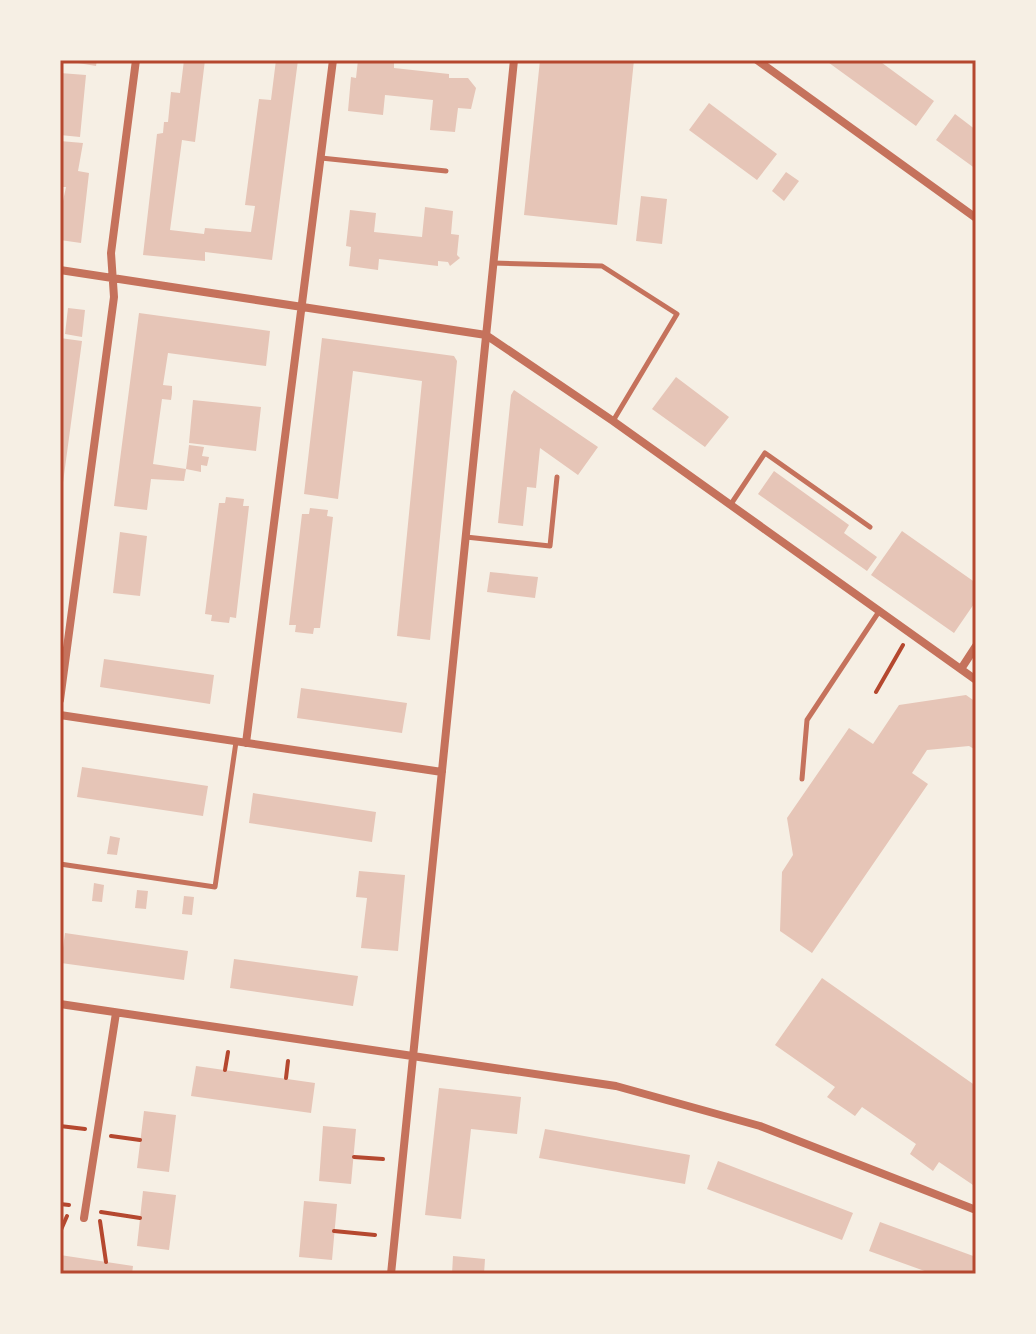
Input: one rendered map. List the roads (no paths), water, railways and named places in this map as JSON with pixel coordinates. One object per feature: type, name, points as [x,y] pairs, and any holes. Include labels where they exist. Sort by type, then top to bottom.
[{"type":"street","points":[[60,700],[114,297],[111,253],[136,60]]},
{"type":"street","points":[[241,742],[333,60]]},
{"type":"street","points":[[391,1274],[514,60]]},
{"type":"street","points":[[757,60],[976,218]]},
{"type":"street","points":[[60,270],[486,335],[731,504],[976,680]]},
{"type":"street","points":[[961,669],[976,646]]},
{"type":"street","points":[[60,715],[442,772]]},
{"type":"street","points":[[60,1004],[616,1086],[716,1112],[976,1210]]},
{"type":"street","points":[[84,1218],[116,1013]]},
{"type":"lane","points":[[321,158],[446,171]]},
{"type":"lane","points":[[493,263],[602,266],[677,314],[613,421]]},
{"type":"lane","points":[[731,504],[765,453],[870,527]]},
{"type":"lane","points":[[466,537],[550,546],[557,477]]},
{"type":"lane","points":[[802,779],[807,720],[880,610]]},
{"type":"lane","points":[[60,864],[215,887],[241,742]]}]
